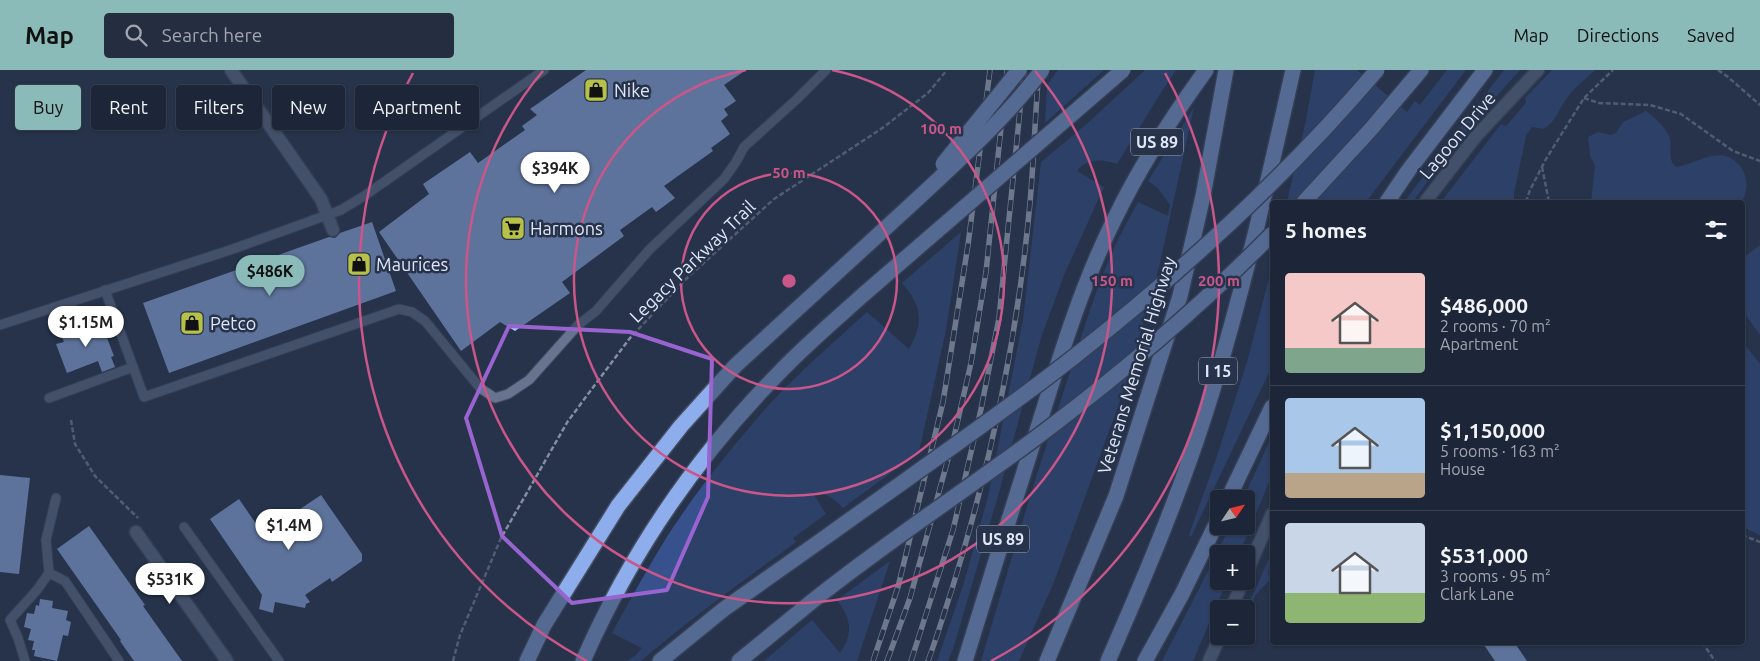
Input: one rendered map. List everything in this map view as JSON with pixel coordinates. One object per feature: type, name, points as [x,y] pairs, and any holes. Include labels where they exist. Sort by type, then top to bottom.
[{"type":"highway","points":[[914,202],[962,139],[994,103],[1019,70]]},
{"type":"highway","points":[[527,661],[544,625],[618,506],[681,426],[735,366],[849,263],[1000,119],[1042,70]]},
{"type":"highway","points":[[583,661],[610,604],[663,515],[725,432],[776,375],[864,294],[1123,70]]},
{"type":"highway","name":"US 89","points":[[965,661],[1062,346],[1090,273],[1115,218],[1157,142],[1206,70]]},
{"type":"highway","name":"Veterans Memorial Highway","points":[[1047,661],[1116,496],[1180,296],[1203,196],[1226,70]]},
{"type":"highway","name":"I 15","points":[[1108,661],[1159,544],[1212,392],[1244,281],[1293,70]]},
{"type":"highway","points":[[660,661],[724,609],[1018,399],[1152,294],[1258,198],[1377,70]]},
{"type":"highway","points":[[1388,200],[1408,171],[1485,70]]},
{"type":"highway","points":[[1306,200],[1337,168],[1417,75]]},
{"type":"highway","points":[[740,661],[851,571],[1048,429],[1108,382],[1187,315],[1270,236]]},
{"type":"highway","points":[[1232,490],[1270,411]]},
{"type":"highway","points":[[1145,661],[1182,594],[1211,535]]},
{"type":"street","points":[[230,70],[321,199],[333,230]]},
{"type":"street","name":"Lagoon Drive","points":[[1427,200],[1477,135],[1538,70]]},
{"type":"street","points":[[1255,553],[1270,519]]},
{"type":"street","points":[[138,527],[227,661]]},
{"type":"street","points":[[1209,661],[1216,645]]},
{"type":"lane","points":[[0,325],[226,251],[341,210],[364,196],[544,70]]},
{"type":"lane","points":[[105,290],[144,397],[399,309],[412,312],[425,321],[480,388],[495,398],[508,394],[529,380],[578,325],[596,311],[649,250],[724,179],[744,147],[826,70]]},
{"type":"lane","points":[[49,398],[133,367]]},
{"type":"lane","points":[[10,620],[37,590],[49,573],[46,540],[56,498]]},
{"type":"lane","points":[[184,527],[279,661]]},
{"type":"lane","points":[[49,573],[64,581],[119,661]]},
{"type":"lane","points":[[0,618],[10,620]]},
{"type":"lane","points":[[10,620],[25,661]]},
{"type":"path","name":"Legacy Parkway Trail","points":[[453,661],[460,635],[501,538],[568,421],[630,338],[685,280],[774,199],[881,128],[928,93],[947,70]]},
{"type":"path","points":[[1527,200],[1542,166],[1584,98],[1613,70]]},
{"type":"path","points":[[1718,70],[1760,105]]},
{"type":"path","points":[[1584,98],[1599,102],[1650,106],[1681,114],[1733,151],[1760,161]]},
{"type":"path","points":[[1542,166],[1550,200]]},
{"type":"path","points":[[71,420],[75,444],[95,476],[132,512],[138,527]]},
{"type":"path","points":[[1745,536],[1760,542]]},
{"type":"path","points":[[1704,645],[1715,661]]},
{"type":"highlighted area","points":[[509,326],[630,332],[712,359],[708,497],[667,590],[572,603],[502,536],[466,418]]},
{"type":"shaded area","points":[[1058,70],[1104,70],[1045,123],[1047,85]]},
{"type":"shaded area","points":[[1145,70],[1176,70],[1117,164],[1095,161],[1085,164],[1077,171],[1104,187],[1064,275],[1041,338],[998,496],[953,649],[948,661],[937,661],[963,586],[988,497],[1023,320],[1041,162],[1089,122]]},
{"type":"shaded area","points":[[1315,70],[1357,70],[1407,112],[1415,101],[1420,105],[1447,70],[1466,70],[1368,200],[1287,200],[1306,120]]},
{"type":"shaded area","points":[[1504,70],[1520,70],[1464,134],[1414,200],[1406,200]]},
{"type":"shaded area","points":[[1552,70],[1595,70],[1570,94],[1548,126],[1544,129],[1532,127],[1526,136],[1514,200],[1443,200],[1501,124],[1506,126],[1526,103],[1525,98]]},
{"type":"shaded area","points":[[1194,107],[1160,263],[1125,387],[1054,582],[1019,661],[981,661],[1031,493],[1102,276],[1118,239],[1138,202],[1168,216],[1170,205],[1158,188],[1148,181]]},
{"type":"shaded area","points":[[1646,111],[1658,121],[1670,138],[1671,160],[1676,167],[1721,155],[1735,161],[1742,169],[1746,181],[1746,191],[1743,200],[1591,200],[1595,166],[1590,155],[1588,137],[1598,132],[1611,135],[1616,133],[1623,122]]},
{"type":"shaded area","points":[[961,232],[946,330],[919,452],[843,508],[827,495],[814,495],[826,514],[793,538],[796,542],[698,615],[641,661],[626,661],[635,656],[642,648],[612,633],[646,571],[691,501],[779,394],[867,312],[909,349],[917,331],[919,315],[914,299],[902,283]]},
{"type":"shaded area","points":[[1760,245],[1760,335],[1745,314],[1745,257]]},
{"type":"shaded area","points":[[1270,275],[1270,370],[1213,490],[1210,490],[1210,497],[1191,537],[1189,535],[1247,362]]},
{"type":"shaded area","points":[[1745,345],[1760,364],[1760,535],[1745,528]]},
{"type":"shaded area","points":[[1270,440],[1270,480],[1255,516],[1255,490],[1247,490]]},
{"type":"shaded area","points":[[1226,535],[1247,535],[1243,545],[1221,545]]},
{"type":"shaded area","points":[[1270,556],[1269,581],[1256,594],[1253,600],[1250,600]]},
{"type":"shaded area","points":[[890,561],[857,661],[764,661],[812,620],[840,653],[849,633],[849,626],[845,613],[837,600]]},
{"type":"shaded area","points":[[1210,567],[1210,590],[1223,590],[1219,600],[1210,600],[1210,621],[1193,661],[1162,661]]},
{"type":"building","points":[[586,70],[746,70],[724,85],[736,101],[724,109],[728,115],[721,121],[730,134],[711,148],[713,151],[664,186],[675,198],[656,212],[652,207],[620,230],[624,236],[562,282],[570,293],[515,331],[500,322],[461,351],[379,232],[429,194],[423,184],[470,152],[478,163],[525,130],[522,126],[537,115],[530,109]]},
{"type":"building","points":[[372,222],[396,291],[169,373],[143,303],[329,237],[335,238],[340,233]]},
{"type":"building","points":[[99,321],[114,356],[111,357],[115,367],[102,372],[98,361],[67,373],[56,344],[64,342],[61,335]]},
{"type":"building","points":[[0,475],[30,478],[19,574],[0,572]]},
{"type":"building","points":[[321,495],[362,554],[362,561],[332,582],[330,578],[305,595],[310,602],[306,604],[305,608],[275,602],[273,613],[259,609],[262,595],[210,519],[239,499],[263,534]]},
{"type":"building","points":[[89,526],[182,661],[134,661],[120,641],[57,549]]},
{"type":"building","points":[[40,599],[53,601],[52,608],[68,611],[66,620],[71,622],[68,636],[63,635],[57,661],[34,656],[35,650],[32,650],[34,641],[28,640],[31,629],[24,627],[27,613],[34,614],[36,605],[39,606]]},
{"type":"building","points":[[1484,645],[1516,645],[1527,661],[1495,661]]},
{"type":"railway","points":[[873,661],[898,587],[943,402],[968,245],[990,70]]},
{"type":"railway","points":[[887,661],[910,598],[954,437],[971,363],[986,272],[1007,70]]},
{"type":"railway","points":[[911,661],[953,530],[981,409],[999,318],[1024,70]]},
{"type":"railway","points":[[928,661],[966,542],[991,446],[1001,398],[1025,252],[1039,70]]},
{"type":"place","name":"Nike","points":[[596,90]]},
{"type":"place","name":"Harmons","points":[[513,228]]},
{"type":"place","name":"Maurices","points":[[359,264]]},
{"type":"place","name":"Petco","points":[[192,323]]}]
